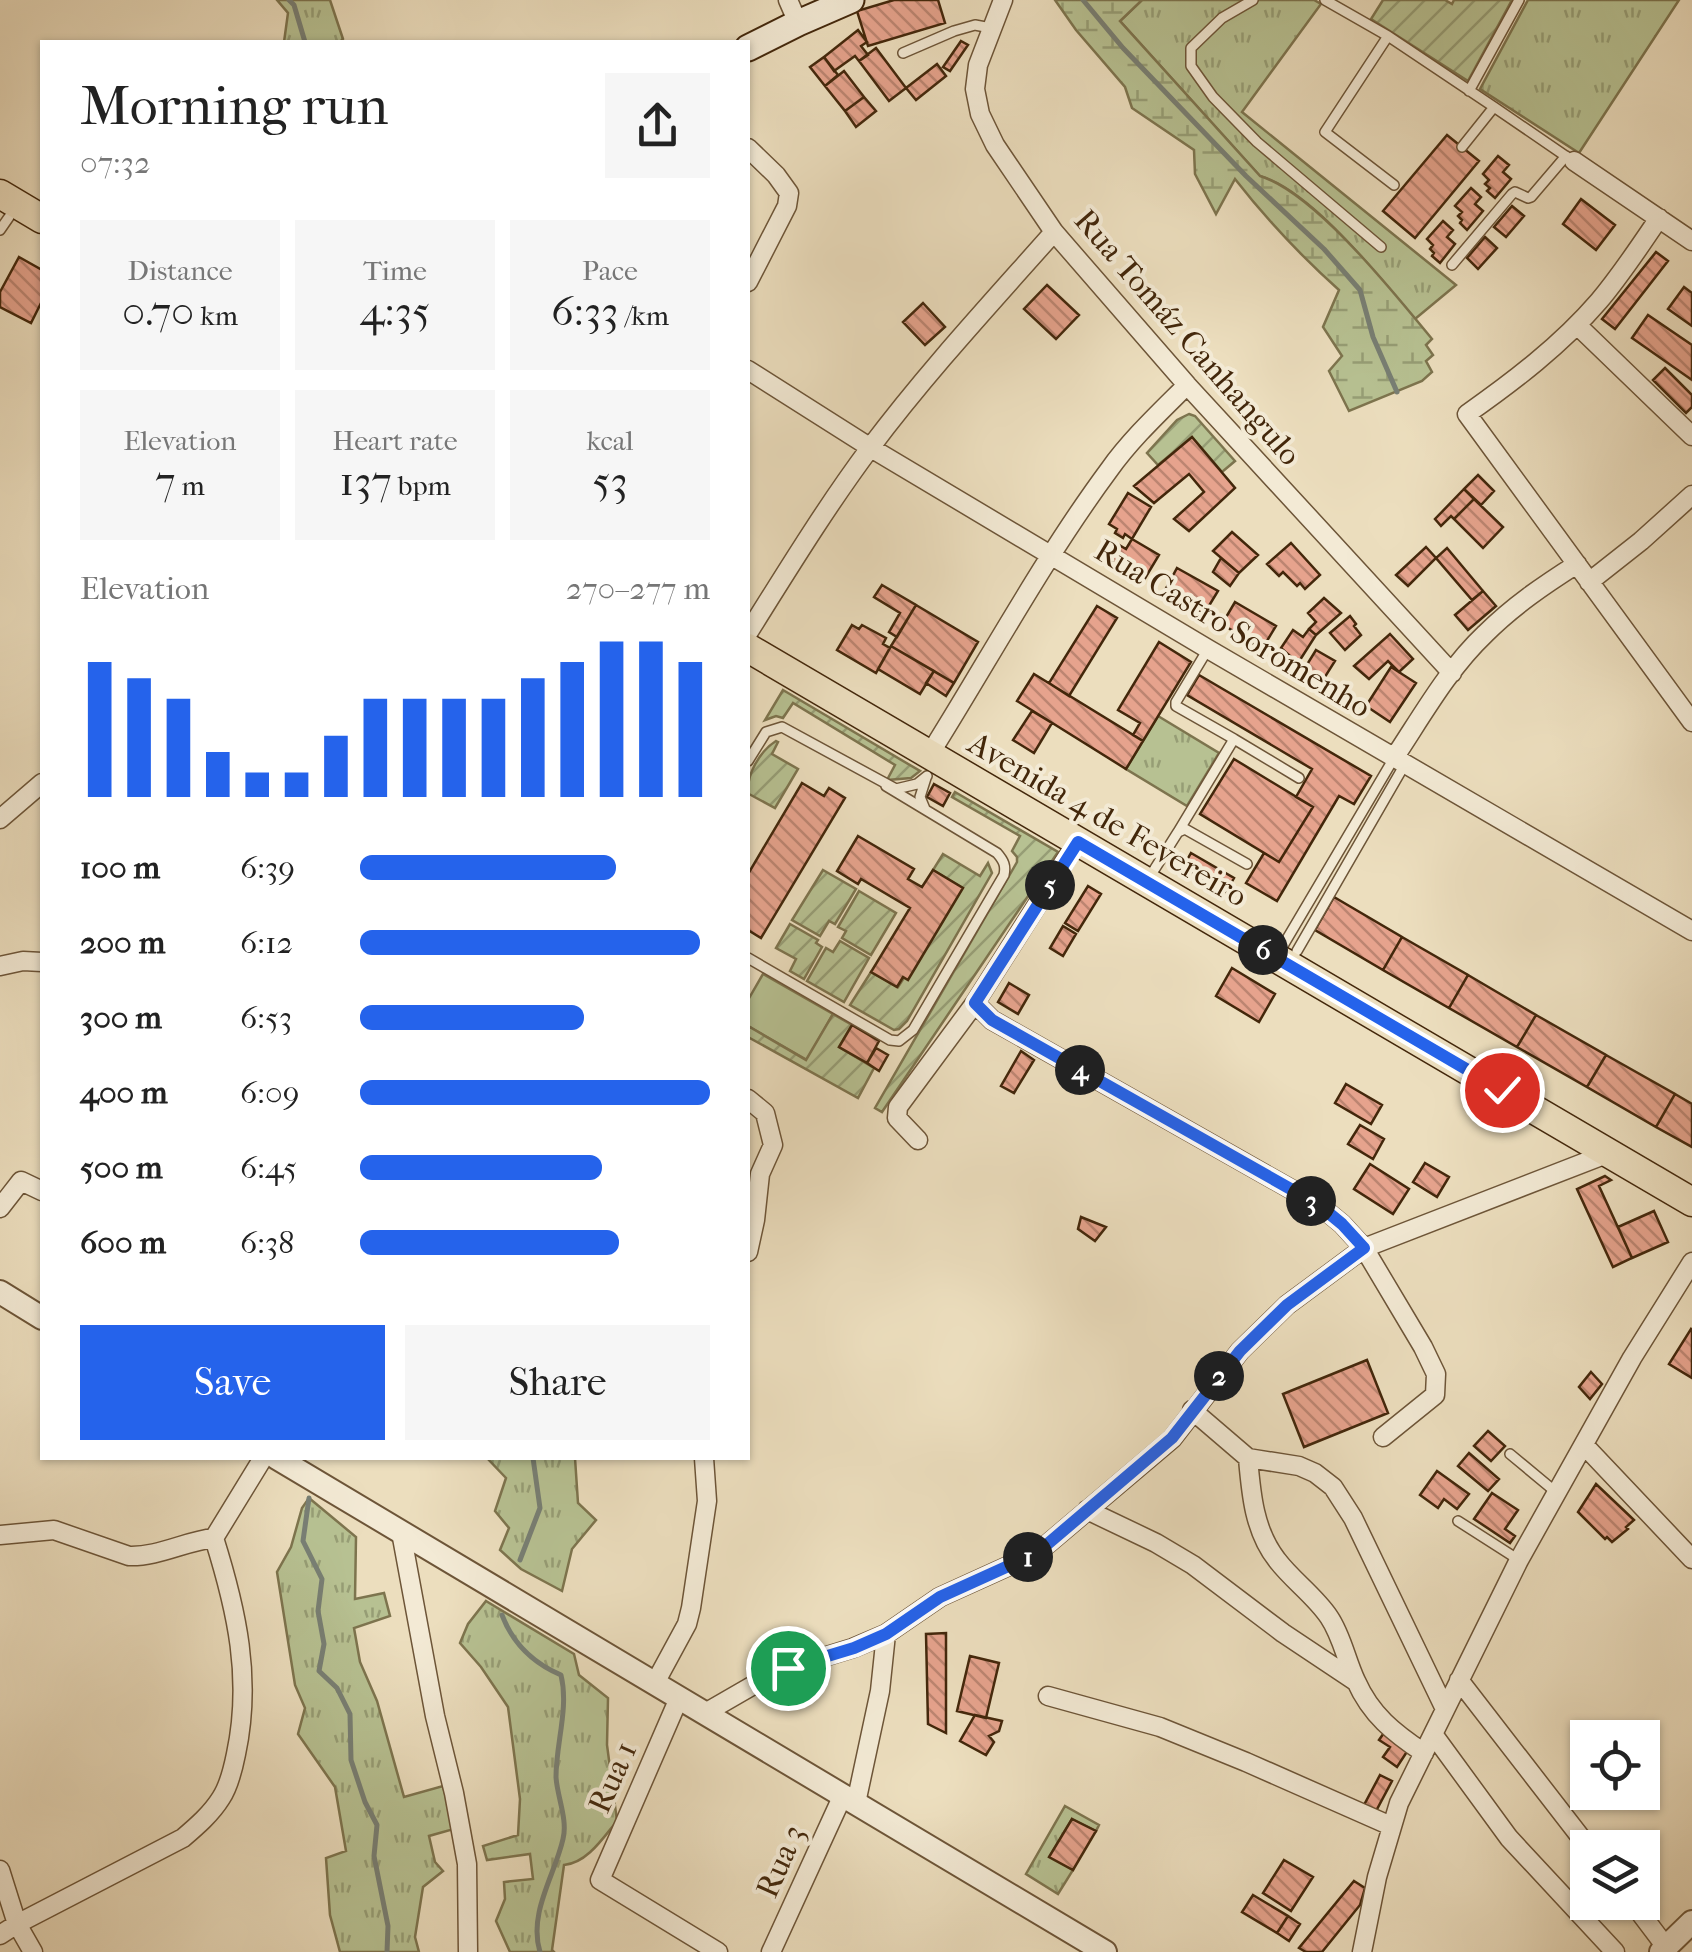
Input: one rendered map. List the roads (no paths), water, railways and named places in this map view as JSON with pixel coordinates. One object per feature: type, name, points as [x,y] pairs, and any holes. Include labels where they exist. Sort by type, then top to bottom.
[{"type":"main road","points":[[750,47],[805,16],[850,0]]},
{"type":"main road","points":[[2,213],[40,219]]},
{"type":"main road","points":[[2,213],[40,235]]},
{"type":"main road","name":"Avenida 4 de Fevereiro","points":[[750,634],[933,760],[1154,870],[1692,1182]]},
{"type":"main road","name":"Avenida 4 de Fevereiro","points":[[750,649],[1692,1202]]},
{"type":"street","name":"Rua Tomáz Canhangulo","points":[[1004,0],[990,28],[974,89],[980,114],[995,145],[1054,232],[1187,385],[1452,673]]},
{"type":"street","points":[[750,150],[789,193],[787,206],[750,278]]},
{"type":"street","points":[[1570,158],[1692,240]]},
{"type":"street","points":[[1659,218],[1600,300],[1577,325],[1467,414],[1692,722]]},
{"type":"street","points":[[750,630],[870,448],[1054,232]]},
{"type":"street","points":[[1577,325],[1692,436]]},
{"type":"street","name":"Rua Castro Soromenho","points":[[750,371],[870,448],[1692,931]]},
{"type":"street","points":[[933,760],[1053,555],[1110,468],[1187,385]]},
{"type":"street","points":[[1589,582],[1692,495]]},
{"type":"street","points":[[1399,761],[1452,673],[1483,636],[1532,593],[1577,564]]},
{"type":"street","points":[[0,818],[40,785]]},
{"type":"street","points":[[918,1140],[897,1118],[898,1106],[975,1003],[1078,842]]},
{"type":"street","points":[[0,966],[40,961]]},
{"type":"street","points":[[975,1003],[992,1020],[1319,1205],[1342,1224],[1364,1248],[1436,1374],[1435,1394],[1383,1436]]},
{"type":"street","points":[[750,1101],[765,1112],[774,1145],[760,1174],[750,1244]]},
{"type":"street","points":[[705,1714],[788,1668],[886,1634],[940,1597],[1037,1553],[1172,1438],[1240,1351],[1287,1305],[1364,1248],[1608,1152]]},
{"type":"street","points":[[0,1208],[21,1180],[40,1190]]},
{"type":"street","points":[[1362,1952],[1399,1802],[1518,1560],[1632,1358],[1692,1262]]},
{"type":"street","points":[[0,1292],[40,1317]]},
{"type":"street","points":[[1192,1410],[1248,1458],[1299,1466],[1333,1487],[1354,1518],[1445,1709]]},
{"type":"street","points":[[1584,1445],[1692,1559]]},
{"type":"street","points":[[1248,1458],[1251,1493],[1262,1535],[1276,1560],[1330,1618],[1356,1681],[1389,1729],[1424,1753]]},
{"type":"street","points":[[0,1935],[184,1838],[223,1796],[232,1771],[244,1697],[236,1614],[214,1538],[262,1460]]},
{"type":"street","points":[[279,1460],[1105,1952]]},
{"type":"street","points":[[655,1683],[688,1624],[706,1501],[704,1460]]},
{"type":"street","points":[[1087,1510],[1192,1565],[1356,1681]]},
{"type":"street","points":[[0,1535],[54,1530],[129,1556],[214,1538]]},
{"type":"street","points":[[401,1532],[467,1864],[468,1952]]},
{"type":"street","name":"Rua 3","points":[[772,1952],[849,1799],[880,1691],[886,1634]]},
{"type":"street","points":[[1459,1680],[1575,1830]]},
{"type":"street","points":[[1048,1696],[1160,1727],[1391,1826]]},
{"type":"street","name":"Rua 1","points":[[680,1698],[600,1880],[718,1952]]},
{"type":"street","points":[[1432,1734],[1508,1838],[1615,1952]]},
{"type":"street","points":[[0,1870],[17,1924],[33,1952]]},
{"type":"street","points":[[1644,1920],[1664,1950],[1692,1922]]},
{"type":"lane","points":[[1253,0],[1222,18],[1191,48],[1192,66],[1213,97],[1257,142],[1381,247]]},
{"type":"lane","points":[[1325,0],[1388,36],[1570,158],[1528,198],[1512,194],[1452,265]]},
{"type":"lane","points":[[1469,90],[1519,0]]},
{"type":"lane","points":[[903,53],[964,28],[990,28]]},
{"type":"lane","points":[[1388,36],[1325,132],[1394,185]]},
{"type":"lane","points":[[1462,147],[1494,107]]},
{"type":"lane","points":[[1208,648],[1176,706],[1299,778]]},
{"type":"lane","points":[[750,757],[766,732],[782,727],[997,853],[1005,868],[1004,876],[907,1036],[899,1041],[882,1037],[750,959]]},
{"type":"lane","points":[[1154,870],[1234,740]]},
{"type":"lane","points":[[886,786],[896,789],[917,784],[933,760]]},
{"type":"lane","points":[[925,809],[920,797],[933,760]]},
{"type":"lane","points":[[1290,948],[1399,761]]},
{"type":"lane","points":[[1178,832],[1189,830],[1247,864]]},
{"type":"lane","points":[[1510,1454],[1557,1493]]},
{"type":"lane","points":[[1458,1521],[1518,1560]]},
{"type":"waterway","points":[[289,0],[304,40]]},
{"type":"waterway","points":[[1083,0],[1123,48],[1360,290],[1373,337],[1397,392]]},
{"type":"waterway","points":[[520,1560],[540,1508],[533,1460]]},
{"type":"waterway","points":[[309,1498],[303,1541],[322,1579],[318,1611],[324,1644],[319,1671],[337,1688],[350,1714],[351,1760],[377,1825],[374,1856],[388,1926],[387,1952]]},
{"type":"waterway","points":[[502,1615],[525,1651],[561,1675],[563,1687],[556,1777],[564,1832],[537,1923],[540,1952]]}]
